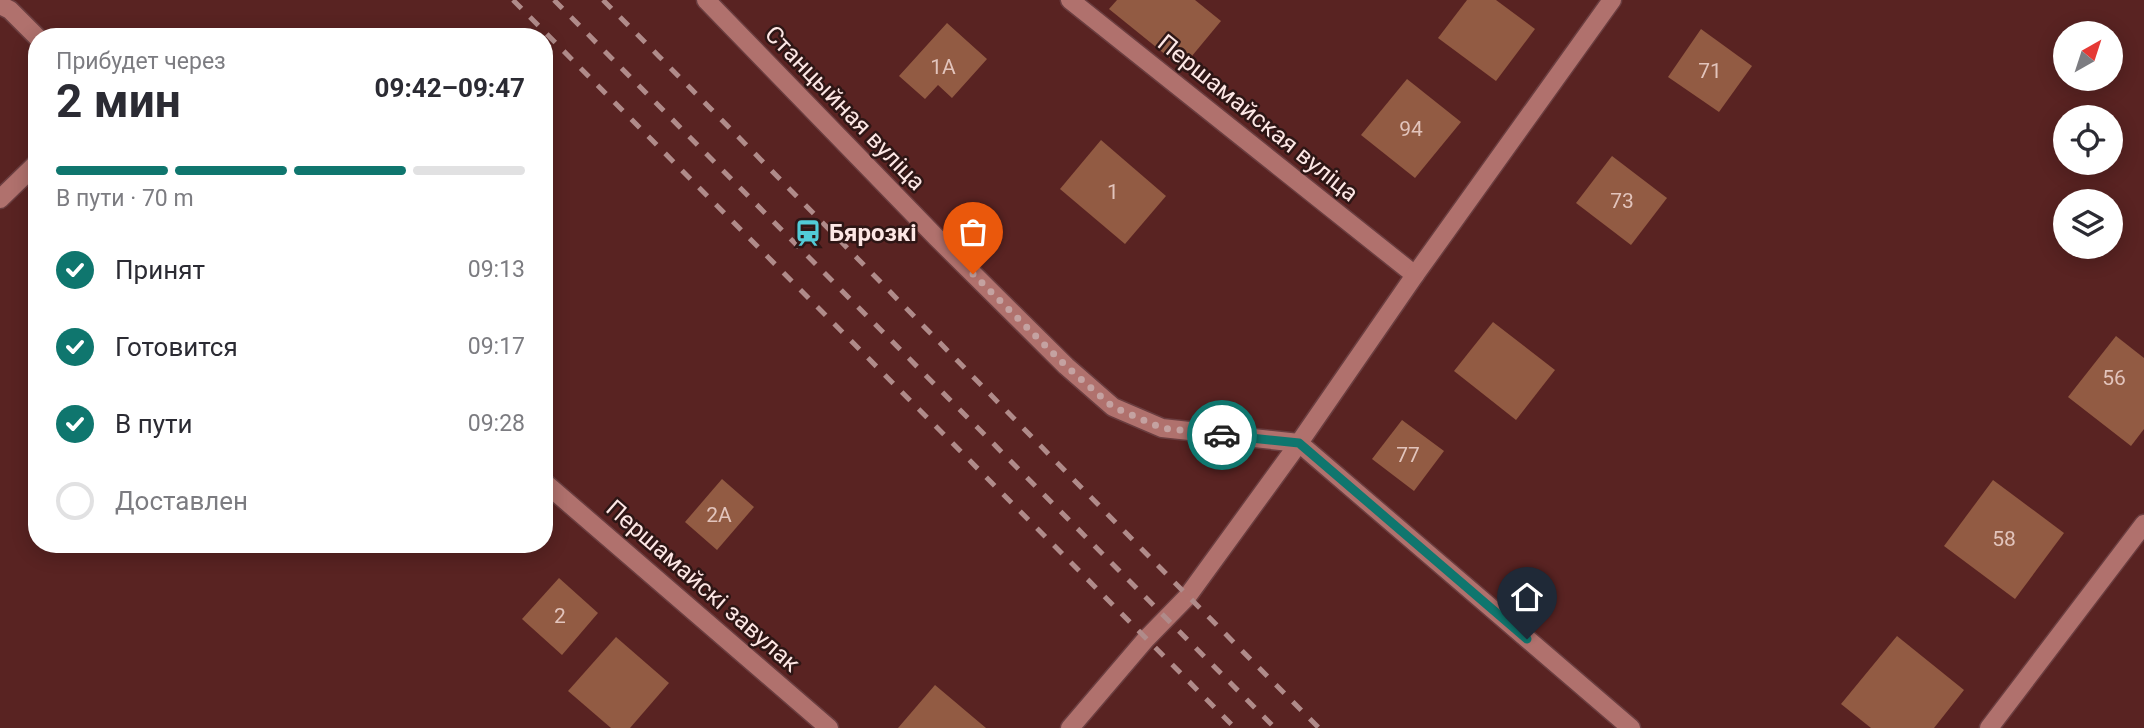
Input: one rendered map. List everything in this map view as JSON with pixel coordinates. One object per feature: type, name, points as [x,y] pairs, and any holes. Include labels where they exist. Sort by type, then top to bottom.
[{"type":"street","name":"Станцыйная вуліца","points":[[706,0],[936,237],[1066,366],[1113,407],[1162,428],[1299,443]]},
{"type":"street","name":"Першамайская вуліца","points":[[1070,0],[1415,275]]},
{"type":"street","points":[[1070,728],[1146,639],[1187,597],[1612,0]]},
{"type":"street","points":[[0,5],[10,10],[28,28]]},
{"type":"street","points":[[0,200],[28,172]]},
{"type":"street","points":[[1299,443],[1631,728]]},
{"type":"street","name":"Першамайскі завулак","points":[[553,490],[829,728]]},
{"type":"street","points":[[1989,728],[2144,524]]},
{"type":"building","points":[[1117,0],[1195,0],[1221,21],[1182,68],[1109,9]]},
{"type":"building","points":[[1467,0],[1496,0],[1535,29],[1496,81],[1438,38]]},
{"type":"building","points":[[947,23],[987,59],[952,98],[938,85],[925,99],[899,76]]},
{"type":"building","points":[[1701,29],[1752,66],[1719,112],[1668,77]]},
{"type":"building","points":[[1407,79],[1461,122],[1415,178],[1361,135]]},
{"type":"building","points":[[1101,140],[1166,196],[1125,244],[1060,189]]},
{"type":"building","points":[[1612,156],[1667,198],[1631,245],[1576,203]]},
{"type":"building","points":[[1493,322],[1555,370],[1516,420],[1454,371]]},
{"type":"building","points":[[2116,336],[2144,358],[2144,429],[2131,446],[2068,397]]},
{"type":"building","points":[[1402,420],[1444,451],[1414,491],[1372,459]]},
{"type":"building","points":[[722,479],[754,507],[717,550],[685,522]]},
{"type":"building","points":[[1993,480],[2064,533],[2015,599],[1944,546]]},
{"type":"building","points":[[559,578],[598,613],[562,655],[522,619]]},
{"type":"building","points":[[1897,636],[1964,690],[1934,728],[1871,728],[1841,704]]},
{"type":"building","points":[[616,637],[669,683],[630,728],[611,728],[568,691]]},
{"type":"building","points":[[935,685],[986,728],[898,728]]},
{"type":"railway","points":[[513,0],[541,28]]},
{"type":"railway","points":[[554,0],[1275,728]]},
{"type":"railway","points":[[603,0],[1319,728]]},
{"type":"railway","points":[[553,40],[1235,728]]},
{"type":"way so far","points":[[973,274],[1066,366],[1113,407],[1162,428],[1222,435]]},
{"type":"place","name":"Бярозкі","points":[[808,233]]},
{"type":"route","points":[[1222,435],[1299,443],[1527,639]]}]
